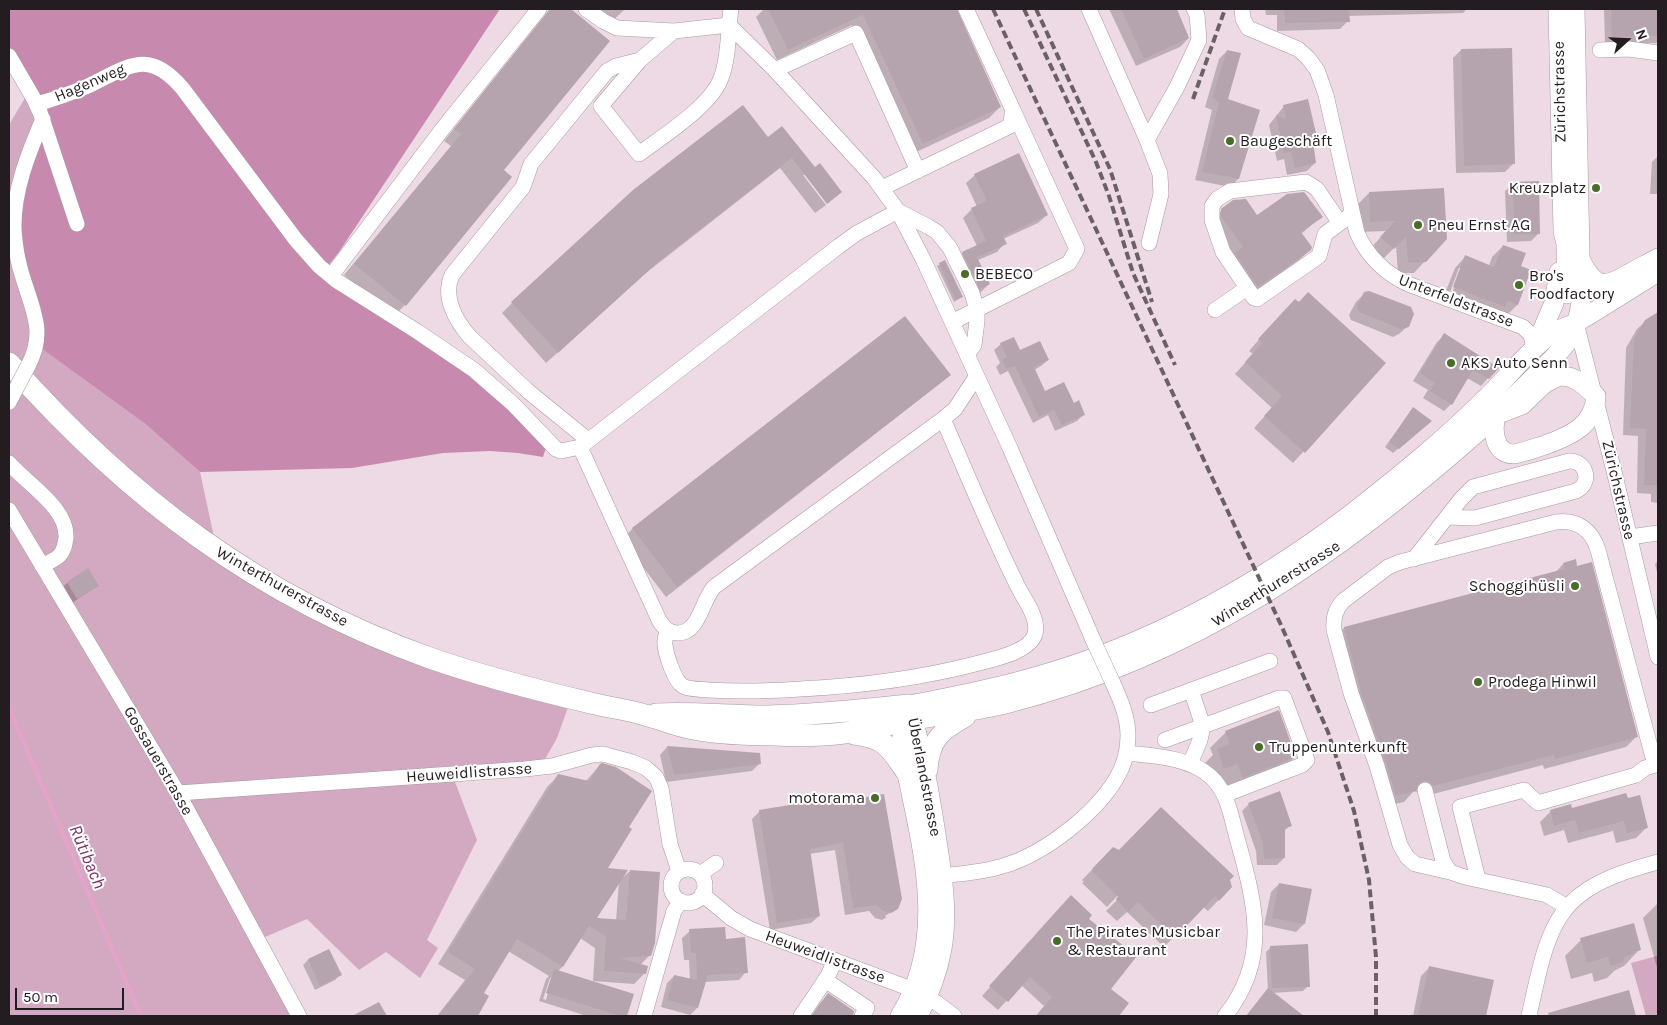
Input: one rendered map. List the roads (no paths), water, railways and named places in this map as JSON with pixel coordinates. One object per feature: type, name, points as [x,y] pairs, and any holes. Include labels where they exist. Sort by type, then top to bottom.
[{"type":"highway","name":"Winterthurerstrasse","points":[[18,364],[79,438],[152,503],[217,550],[296,598],[384,640],[460,668],[547,693],[644,715]]},
{"type":"highway","points":[[644,715],[685,712],[737,715],[909,716]]},
{"type":"highway","points":[[644,715],[680,727],[723,732],[776,735],[846,733],[868,735],[881,740],[906,771]]},
{"type":"highway","points":[[846,733],[909,716]]},
{"type":"main road","name":"Zürichstrasse","points":[[1558,9],[1563,231],[1566,244],[1568,306],[1576,323]]},
{"type":"main road","name":"Zürichstrasse","points":[[1574,9],[1581,303],[1576,323]]},
{"type":"main road","points":[[1534,349],[1554,303],[1563,231]]},
{"type":"main road","points":[[1580,260],[1591,278],[1608,284],[1658,258]]},
{"type":"main road","name":"Winterthurerstrasse","points":[[909,716],[1085,660],[1154,632],[1263,576],[1350,515],[1407,469],[1484,400],[1534,349],[1554,332],[1576,323],[1658,272]]},
{"type":"main road","name":"Winterthurerstrasse","points":[[909,716],[976,712],[1044,694],[1113,669],[1163,648],[1248,605],[1309,566],[1372,521],[1426,477],[1496,415],[1560,351],[1570,339],[1576,323]]},
{"type":"main road","points":[[1559,376],[1569,376],[1576,379],[1596,396],[1591,415],[1585,424],[1562,439],[1514,454],[1506,453],[1498,445],[1494,434],[1496,415],[1522,405],[1545,383],[1559,376]]},
{"type":"main road","points":[[927,778],[930,754],[938,736],[948,727],[976,712]]},
{"type":"main road","name":"Überlandstrasse","points":[[900,1016],[921,993],[937,971],[944,937],[945,916],[914,809],[906,771],[902,746],[909,716]]},
{"type":"main road","name":"Überlandstrasse","points":[[909,716],[927,778],[934,877]]},
{"type":"main road","name":"Überlandstrasse","points":[[918,1016],[921,993]]},
{"type":"street","points":[[539,9],[328,274],[424,335],[474,370],[513,404],[558,450],[561,451],[584,444],[839,246],[857,233],[898,211]]},
{"type":"street","points":[[586,9],[617,28],[674,31],[729,25]]},
{"type":"street","points":[[674,31],[640,60],[601,106],[639,154],[707,100],[716,88],[724,66],[731,9]]},
{"type":"street","points":[[952,322],[1069,264],[1077,249],[966,9]]},
{"type":"street","points":[[1089,9],[1160,174],[1161,194],[1149,243]]},
{"type":"street","points":[[1147,140],[1177,87],[1199,40],[1197,15],[1194,9]]},
{"type":"street","name":"Unterfeldstrasse","points":[[1242,9],[1243,19],[1248,28],[1298,49],[1317,70],[1324,86],[1346,219],[1357,233],[1364,247],[1384,271],[1408,284],[1523,327],[1530,335],[1534,349]]},
{"type":"street","points":[[729,25],[775,70],[882,188],[911,233],[1122,704],[1127,722],[1126,753],[1116,779],[1103,796],[1058,838],[1041,850],[1006,865],[934,877]]},
{"type":"street","points":[[775,70],[856,33],[918,171]]},
{"type":"street","points":[[1600,50],[1629,49],[1658,53]]},
{"type":"street","points":[[9,56],[37,104],[77,224]]},
{"type":"street","points":[[640,60],[616,66],[607,71],[531,164],[523,187],[452,275],[448,284],[452,310],[462,328],[584,444],[658,620],[668,630],[680,633],[691,628],[714,586],[943,419],[955,409],[976,377]]},
{"type":"street","name":"Hagenweg","points":[[37,104],[82,88],[126,67],[144,64],[166,72],[177,81],[296,240],[328,274]]},
{"type":"street","points":[[882,188],[1010,126],[1013,110]]},
{"type":"street","name":"Hagenweg","points":[[9,402],[18,364],[37,345],[38,329],[19,264],[15,239],[15,214],[24,170],[43,119]]},
{"type":"street","points":[[1306,182],[1316,189],[1346,219],[1324,235],[1319,256],[1257,299],[1254,298],[1247,288],[1223,252],[1212,220],[1212,206],[1221,196],[1235,190],[1306,182]]},
{"type":"street","points":[[898,211],[929,227],[943,239],[954,256],[972,293],[977,321],[974,345],[967,355]]},
{"type":"street","points":[[1216,310],[1247,288]]},
{"type":"street","name":"Zürichstrasse","points":[[1576,323],[1596,396],[1658,657]]},
{"type":"street","points":[[668,630],[665,646],[678,682],[688,688],[716,690],[786,690],[883,682],[969,665],[1012,653],[1031,642],[1035,635],[1034,618],[998,547],[943,419]]},
{"type":"street","points":[[1414,559],[1447,517],[1473,487],[1569,461],[1577,462],[1584,469],[1586,483],[1576,491],[1475,518],[1447,517]]},
{"type":"street","points":[[9,463],[54,506],[64,525],[66,541],[62,552],[59,556],[42,566]]},
{"type":"street","name":"Gossauerstrasse","points":[[9,510],[178,793],[299,1016]]},
{"type":"street","points":[[1478,880],[1460,807],[1524,790],[1538,803],[1636,775],[1645,768],[1656,765],[1598,550],[1594,540],[1585,529],[1574,522],[1556,522],[1414,559],[1388,568],[1343,601],[1335,613],[1334,630],[1351,693],[1377,766],[1400,845],[1407,857],[1415,864],[1478,880],[1547,895],[1566,907]]},
{"type":"street","points":[[1630,537],[1658,532]]},
{"type":"street","points":[[1152,705],[1270,661]]},
{"type":"street","points":[[1190,764],[1200,740],[1203,726],[1191,690]]},
{"type":"street","points":[[1165,740],[1279,698],[1284,698],[1307,760],[1302,765],[1224,795]]},
{"type":"street","points":[[1126,753],[1159,757],[1190,764],[1208,774],[1218,784],[1224,795],[1250,888],[1255,926],[1250,970],[1239,997],[1225,1016]]},
{"type":"street","name":"Heuweidlistrasse","points":[[178,793],[525,770],[552,766],[592,755],[603,754],[640,765],[656,777],[662,794],[670,844],[680,871]]},
{"type":"street","points":[[1425,790],[1443,861],[1450,872]]},
{"type":"street","points":[[1529,1016],[1540,945],[1566,907],[1586,889],[1606,878],[1658,862]]},
{"type":"street","points":[[700,874],[716,863]]},
{"type":"street","points":[[690,869],[700,874],[704,884],[702,894],[695,901],[681,901],[676,897],[672,886],[675,875],[680,871],[690,869]]},
{"type":"street","name":"Heuweidlistrasse","points":[[702,894],[731,918],[750,929],[921,993],[954,1016]]},
{"type":"street","points":[[644,1016],[674,911],[681,901]]},
{"type":"street","points":[[801,1016],[825,980],[835,960]]},
{"type":"street","points":[[825,980],[867,1008],[862,1016]]},
{"type":"waterway","name":"Rütibach","points":[[9,708],[141,1016]]},
{"type":"railway","points":[[993,9],[1281,625],[1328,732],[1354,811],[1369,880],[1376,957],[1376,1016]]},
{"type":"railway","points":[[1024,9],[1096,162],[1109,196],[1133,273],[1175,365]]},
{"type":"railway","points":[[1036,9],[1110,169],[1152,302]]},
{"type":"railway","points":[[1193,99],[1225,9]]},
{"type":"place","name":"Baugeschäft","points":[[1230,141]]},
{"type":"place","name":"Kreuzplatz","points":[[1596,188]]},
{"type":"place","name":"Pneu Ernst AG","points":[[1418,225]]},
{"type":"place","name":"BEBECO","points":[[965,274]]},
{"type":"place","name":"Bro's Foodfactory","points":[[1519,285]]},
{"type":"place","name":"AKS Auto Senn","points":[[1451,363]]},
{"type":"place","name":"Schoggihüsli","points":[[1575,586]]},
{"type":"place","name":"Prodega Hinwil","points":[[1478,682]]},
{"type":"place","name":"Truppenunterkunft","points":[[1259,747]]},
{"type":"place","name":"motorama","points":[[875,798]]},
{"type":"place","name":"The Pirates Musicbar & Restaurant","points":[[1057,941]]}]
